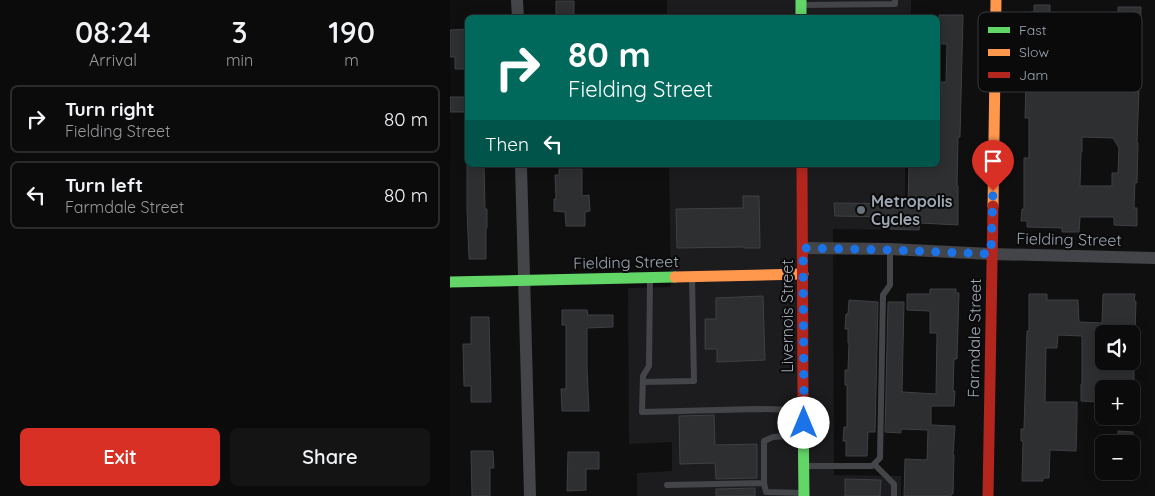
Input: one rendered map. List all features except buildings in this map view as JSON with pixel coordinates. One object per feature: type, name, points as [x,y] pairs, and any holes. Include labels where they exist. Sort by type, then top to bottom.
[{"type":"street","points":[[517,0],[518,15]]},
{"type":"street","name":"Farmdale Street","points":[[988,496],[994,92]]},
{"type":"street","points":[[521,167],[530,496]]},
{"type":"street","name":"Livernois Street","points":[[802,167],[804,495]]},
{"type":"street","name":"Fielding Street","points":[[803,248],[1155,258]]},
{"type":"street","name":"Fielding Street","points":[[450,282],[803,274]]},
{"type":"lane","points":[[801,3],[895,4],[895,0]]},
{"type":"lane","points":[[804,466],[872,466],[880,458],[883,295],[890,286],[890,250]]},
{"type":"lane","points":[[650,277],[649,366],[643,376],[642,412],[757,409],[804,410]]},
{"type":"lane","points":[[643,382],[694,381],[692,277]]},
{"type":"lane","points":[[804,435],[773,437],[764,441],[764,483],[766,492],[804,495]]},
{"type":"lane","points":[[874,464],[894,484],[894,496]]},
{"type":"lane","points":[[666,485],[764,483]]},
{"type":"shaded area","points":[[667,0],[911,0],[911,15],[667,15]]},
{"type":"shaded area","points":[[669,167],[905,167],[905,230],[833,229],[834,475],[901,476],[901,496],[637,496],[637,473],[672,471],[672,442],[629,444],[628,288],[671,287]]},
{"type":"traffic: fast","points":[[801,0],[801,15]]},
{"type":"traffic: fast","points":[[450,282],[675,277]]},
{"type":"traffic: fast","points":[[803,404],[804,496]]},
{"type":"traffic: slow","points":[[996,0],[996,12]]},
{"type":"traffic: slow","points":[[993,206],[995,92]]},
{"type":"traffic: slow","points":[[675,277],[803,274]]},
{"type":"traffic: jam","points":[[802,167],[803,404]]},
{"type":"traffic: jam","points":[[988,496],[993,206]]},
{"type":"place","name":"Metropolis Cycles","points":[[861,210]]},
{"type":"route","points":[[804,423],[803,248],[991,254],[993,191]]}]
